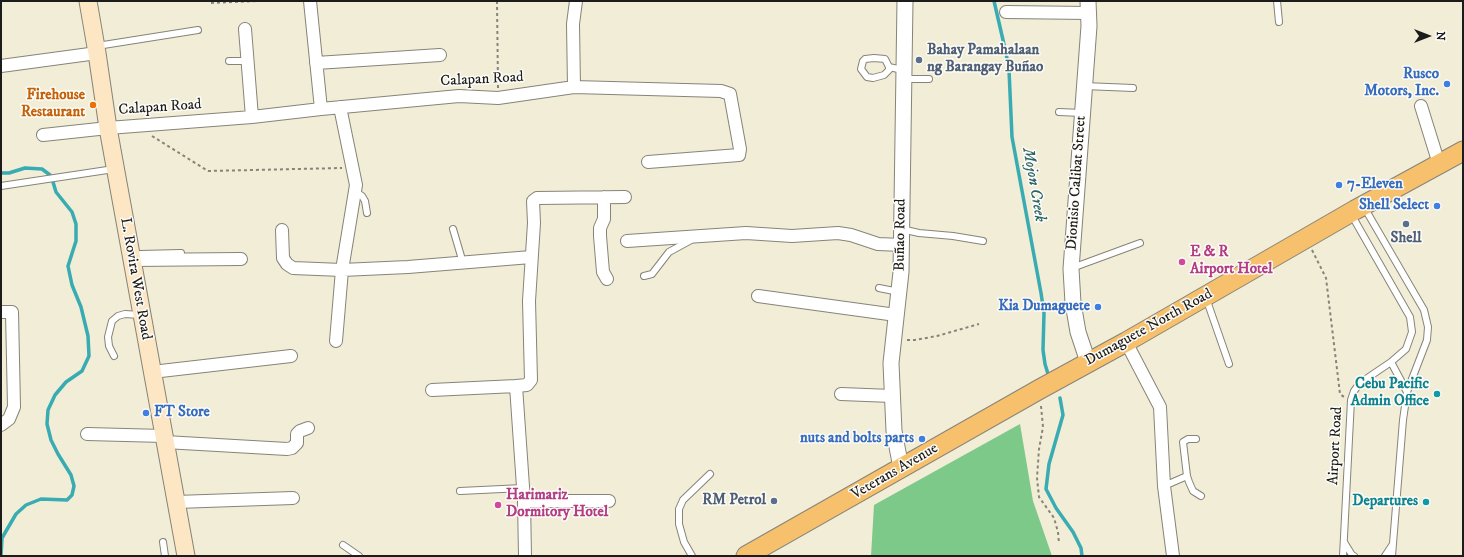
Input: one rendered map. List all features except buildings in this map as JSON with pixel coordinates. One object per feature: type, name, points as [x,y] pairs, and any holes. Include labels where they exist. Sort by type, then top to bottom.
[{"type":"highway","name":"Dumaguete North Road","points":[[1042,388],[1126,342],[1357,209],[1463,151]]},
{"type":"highway","name":"Veterans Avenue","points":[[746,556],[1042,388]]},
{"type":"main road","name":"L. Rovira West Road","points":[[88,1],[115,169],[186,556]]},
{"type":"street","points":[[310,1],[321,109]]},
{"type":"street","points":[[574,87],[573,19],[576,1]]},
{"type":"street","name":"Buñao Road","points":[[902,468],[894,431],[891,363],[899,292],[902,245],[899,72],[905,1]]},
{"type":"street","points":[[1006,12],[1089,7]]},
{"type":"street","name":"Dionisio Calibat Street","points":[[1088,362],[1078,332],[1073,303],[1070,269],[1089,7]]},
{"type":"street","points":[[245,29],[249,61],[252,117]]},
{"type":"street","points":[[1,66],[97,50]]},
{"type":"street","points":[[316,63],[440,55]]},
{"type":"street","name":"Calapan Road","points":[[43,135],[108,128],[252,117],[459,96],[498,98],[574,87],[722,91],[730,94],[740,149],[739,155],[648,162]]},
{"type":"street","points":[[1421,106],[1439,164]]},
{"type":"street","points":[[336,341],[342,270],[356,192],[353,168],[340,107]]},
{"type":"street","points":[[604,197],[604,219],[600,228],[600,236],[603,272],[607,279]]},
{"type":"street","points":[[432,390],[527,385],[531,380],[529,301],[534,224],[532,209],[534,199],[625,197]]},
{"type":"street","points":[[282,230],[283,258],[287,264],[293,268],[342,270],[408,267],[531,257]]},
{"type":"street","points":[[627,241],[746,233],[792,236],[838,233],[851,235],[878,244],[902,245]]},
{"type":"street","points":[[132,257],[241,259]]},
{"type":"street","points":[[758,296],[896,316]]},
{"type":"street","points":[[1,312],[12,312],[14,407],[9,419],[1,425]]},
{"type":"street","points":[[1126,342],[1160,407],[1164,486],[1173,556]]},
{"type":"street","points":[[152,372],[291,356]]},
{"type":"street","points":[[516,386],[524,501],[525,556]]},
{"type":"street","points":[[841,394],[892,396]]},
{"type":"street","points":[[87,434],[165,439],[287,450],[292,448],[296,443],[297,434],[308,428]]},
{"type":"street","points":[[176,502],[294,498]]},
{"type":"street","points":[[524,501],[609,501]]},
{"type":"lane","points":[[1277,1],[1279,22]]},
{"type":"lane","points":[[97,50],[198,30]]},
{"type":"lane","points":[[899,72],[885,59],[867,58],[863,61],[861,69],[867,77],[872,78],[884,75],[889,70],[929,79]]},
{"type":"lane","points":[[229,61],[249,61]]},
{"type":"lane","points":[[1084,86],[1133,88]]},
{"type":"lane","points":[[1059,112],[1082,113]]},
{"type":"lane","points":[[1,186],[115,169]]},
{"type":"lane","points":[[356,192],[362,196],[365,201],[367,214]]},
{"type":"lane","points":[[1357,209],[1424,310],[1428,327],[1427,340],[1407,392],[1403,420],[1392,556]]},
{"type":"lane","name":"Airport Road","points":[[1343,556],[1351,400],[1354,390],[1360,383],[1391,362],[1406,349],[1412,332],[1410,317],[1357,209]]},
{"type":"lane","points":[[453,229],[463,263]]},
{"type":"lane","points":[[901,229],[983,241]]},
{"type":"lane","points":[[644,276],[652,274],[669,252],[697,237]]},
{"type":"lane","points":[[1070,269],[1140,243]]},
{"type":"lane","points":[[132,257],[181,253]]},
{"type":"lane","points":[[879,288],[899,292]]},
{"type":"lane","points":[[1206,296],[1229,364]]},
{"type":"lane","points":[[114,356],[108,337],[109,328],[112,321],[118,316],[126,314],[142,315]]},
{"type":"lane","points":[[1391,362],[1407,392]]},
{"type":"lane","points":[[1196,439],[1188,439],[1183,442],[1189,482],[1193,491],[1202,496]]},
{"type":"lane","points":[[692,556],[684,542],[679,524],[679,509],[683,500],[710,474]]},
{"type":"lane","points":[[1164,486],[1187,476]]},
{"type":"lane","points":[[460,490],[523,488]]},
{"type":"lane","points":[[163,542],[165,556]]},
{"type":"lane","points":[[1344,542],[1354,556]]},
{"type":"lane","points":[[1385,556],[1393,544]]},
{"type":"lane","points":[[343,545],[359,556]]},
{"type":"path","points":[[211,3],[257,1]]},
{"type":"path","points":[[497,1],[498,98]]},
{"type":"path","points":[[137,126],[208,171],[353,168]]},
{"type":"path","points":[[1306,238],[1326,278],[1340,394],[1351,400]]},
{"type":"path","points":[[893,341],[915,340],[937,336],[979,324]]},
{"type":"path","points":[[1042,388],[1043,427],[1038,449],[1037,478],[1039,497],[1054,518],[1058,532],[1059,544]]},
{"type":"green space","points":[[1020,424],[1033,501],[1052,556],[871,556],[874,505]]},
{"type":"waterway","name":"Mojon Creek","points":[[994,1],[1009,70],[1012,137],[1041,293],[1044,313],[1043,350],[1048,374]]},
{"type":"waterway","points":[[1,173],[9,173],[25,168],[42,169],[50,175]]},
{"type":"waterway","points":[[1,556],[2,538],[16,514],[26,505],[41,499],[67,500],[72,495],[74,486],[71,475],[51,440],[47,424],[48,410],[55,395],[66,382],[82,371],[89,356],[88,336],[81,307],[72,285],[68,266],[76,241],[76,224],[72,212],[56,192],[53,182]]},
{"type":"waterway","name":"Mojon Creek","points":[[1060,398],[1063,415],[1049,464],[1046,489],[1056,508],[1073,532],[1081,548],[1082,556]]},
{"type":"place","name":"Bahay Pamahalaan ng Barangay Buñao","points":[[919,60]]},
{"type":"place","name":"Rusco Motors, Inc.","points":[[1447,84]]},
{"type":"place","name":"Firehouse Restaurant","points":[[93,105]]},
{"type":"place","name":"7-Eleven","points":[[1339,185]]},
{"type":"place","name":"Shell Select","points":[[1437,206]]},
{"type":"place","name":"Shell","points":[[1406,224]]},
{"type":"place","name":"E & R Airport Hotel","points":[[1182,262]]},
{"type":"place","name":"Kia Dumaguete","points":[[1098,307]]},
{"type":"place","name":"Cebu Pacific Admin Office","points":[[1437,394]]},
{"type":"place","name":"FT Store","points":[[146,413]]},
{"type":"place","name":"nuts and bolts parts","points":[[922,439]]},
{"type":"place","name":"RM Petrol","points":[[774,501]]},
{"type":"place","name":"Departures","points":[[1426,502]]},
{"type":"place","name":"Harimariz Dormitory Hotel","points":[[498,505]]}]
